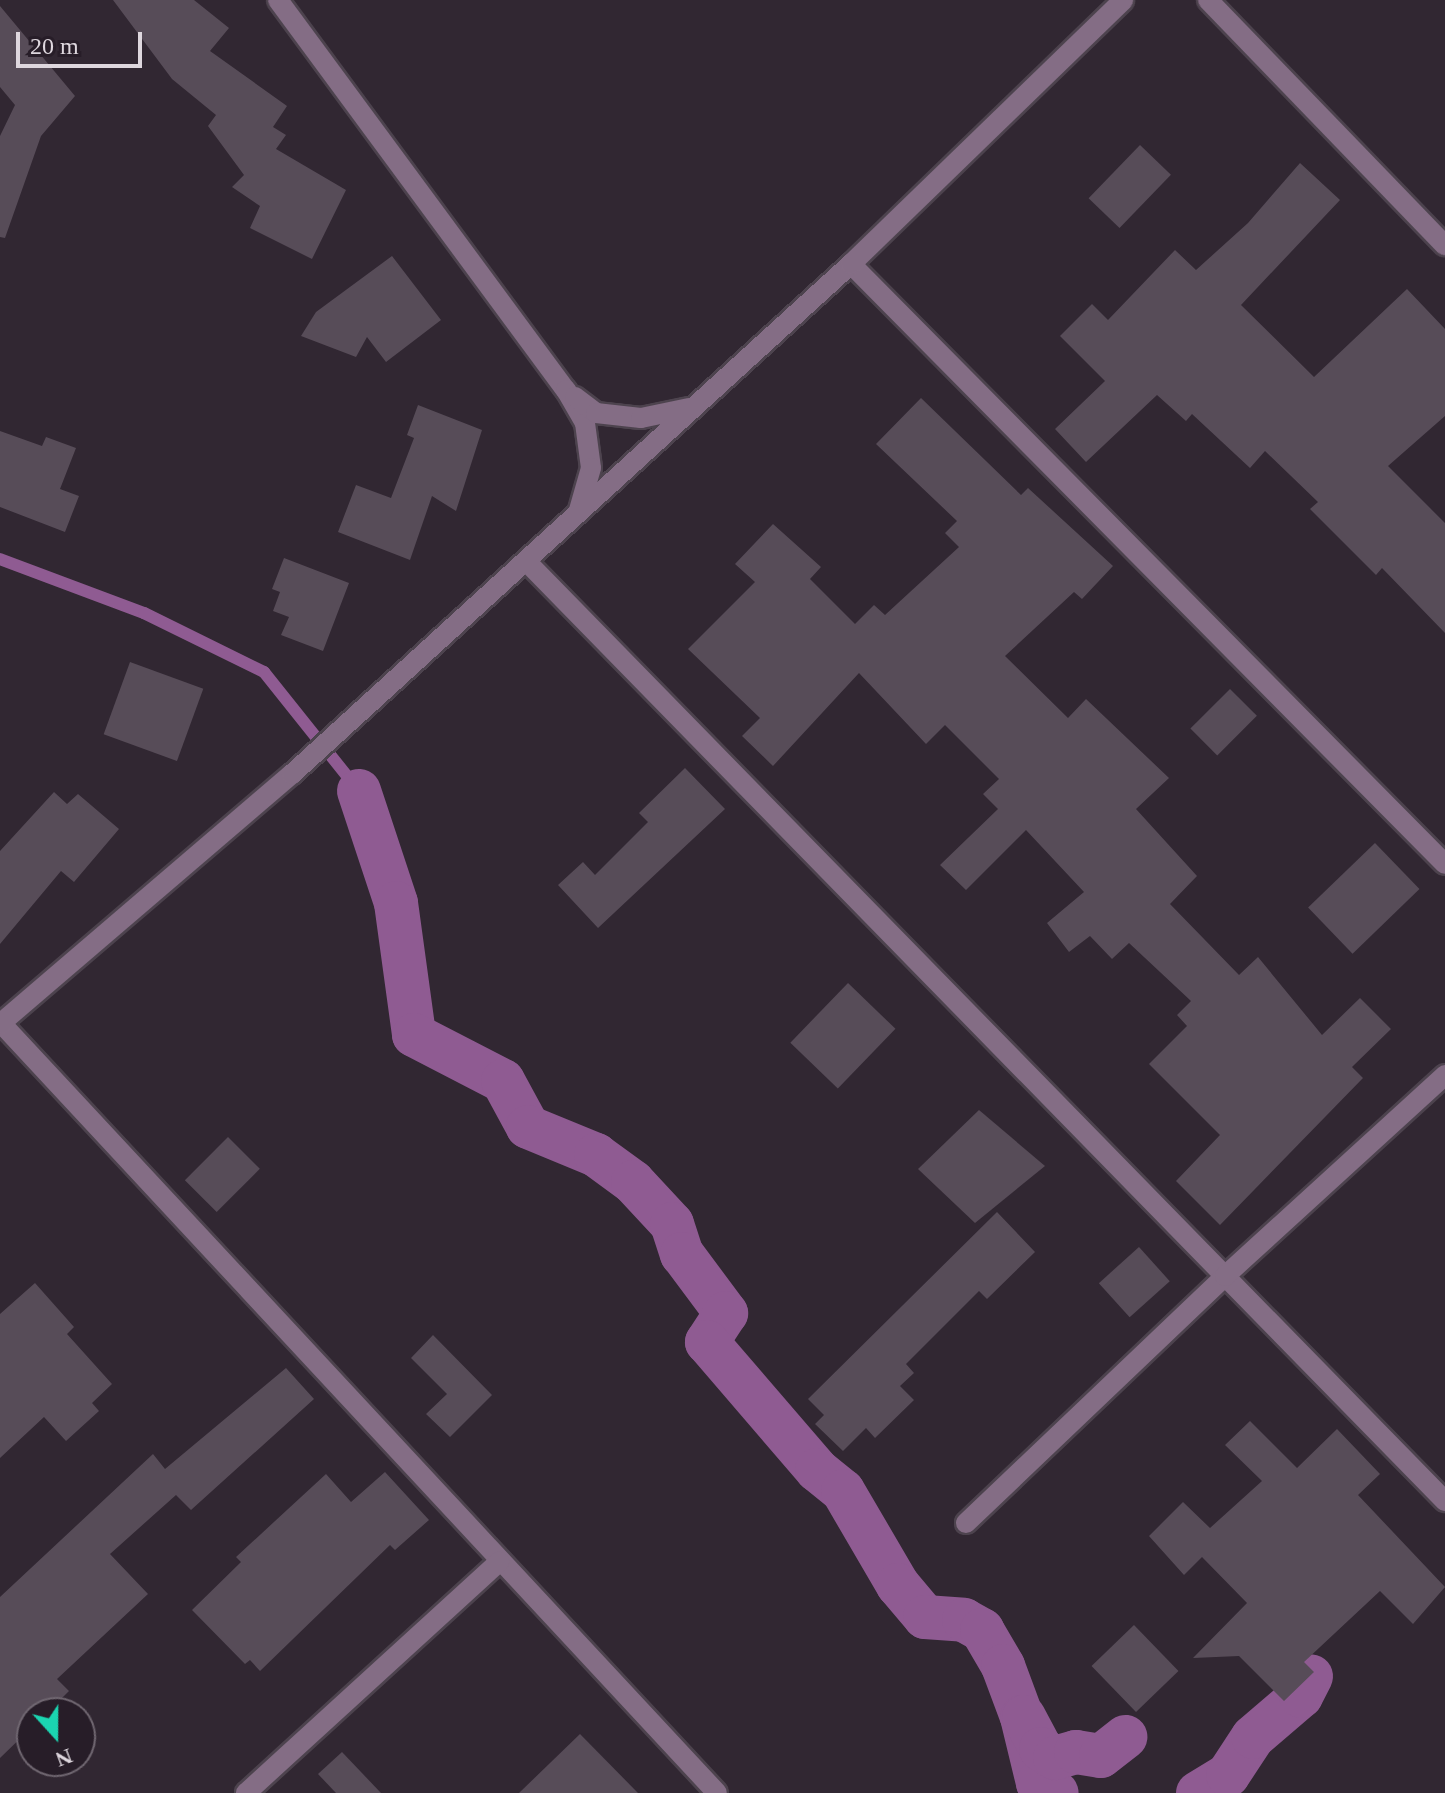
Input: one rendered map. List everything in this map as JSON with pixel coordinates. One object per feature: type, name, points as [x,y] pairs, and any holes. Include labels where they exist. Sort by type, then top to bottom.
[{"type":"street","points":[[278,0],[566,390],[585,423],[591,468],[578,512]]},
{"type":"street","points":[[717,1793],[1,1023],[292,774],[526,561],[851,264],[1123,0]]},
{"type":"street","points":[[1208,0],[1445,245]]},
{"type":"street","points":[[851,264],[1445,864]]},
{"type":"street","points":[[566,390],[596,413],[641,418],[692,408]]},
{"type":"street","points":[[526,561],[1445,1501]]},
{"type":"street","points":[[966,1523],[1225,1276],[1445,1075]]},
{"type":"street","points":[[246,1793],[499,1562]]},
{"type":"building","points":[[113,0],[194,0],[229,28],[210,51],[287,106],[273,127],[286,135],[276,149],[346,190],[312,259],[250,228],[260,206],[232,187],[244,175],[208,126],[216,115],[172,79]]},
{"type":"building","points":[[0,6],[75,96],[41,136],[5,238],[0,237],[0,136],[15,105],[0,87]]},
{"type":"building","points":[[1140,145],[1171,175],[1120,228],[1089,198]]},
{"type":"building","points":[[1300,163],[1340,200],[1241,305],[1314,377],[1407,289],[1445,329],[1445,416],[1388,466],[1445,523],[1445,633],[1382,568],[1376,575],[1310,509],[1318,502],[1265,451],[1250,468],[1192,414],[1186,421],[1157,395],[1086,462],[1055,429],[1105,381],[1060,336],[1092,304],[1108,320],[1175,250],[1196,270],[1248,223]]},
{"type":"building","points":[[392,256],[441,320],[386,362],[367,337],[356,357],[301,336],[316,312]]},
{"type":"building","points":[[921,398],[1021,495],[1028,488],[1113,566],[1082,599],[1074,592],[1005,656],[1068,718],[1086,699],[1169,778],[1136,809],[1197,876],[1170,904],[1239,975],[1258,957],[1322,1035],[1360,998],[1391,1029],[1352,1067],[1363,1078],[1220,1225],[1176,1181],[1220,1135],[1149,1064],[1187,1026],[1177,1015],[1191,1001],[1129,943],[1112,959],[1090,936],[1069,952],[1047,923],[1084,892],[1026,830],[966,890],[940,865],[998,809],[983,794],[999,779],[945,725],[926,744],[859,673],[773,766],[742,736],[760,718],[688,649],[755,582],[735,564],[773,524],[821,567],[810,579],[855,624],[874,605],[885,615],[959,547],[945,533],[957,521],[876,444]]},
{"type":"building","points":[[418,405],[482,430],[456,511],[432,496],[410,560],[338,532],[356,485],[391,498],[414,438],[407,435]]},
{"type":"building","points":[[0,431],[42,446],[46,437],[76,448],[60,489],[79,496],[65,532],[0,507]]},
{"type":"building","points":[[284,558],[349,583],[323,651],[281,635],[289,617],[273,611],[280,592],[272,589]]},
{"type":"building","points":[[130,662],[203,689],[177,761],[104,734]]},
{"type":"building","points":[[1230,689],[1257,716],[1217,755],[1190,729]]},
{"type":"building","points":[[685,768],[725,809],[598,928],[558,885],[583,862],[595,875],[648,822],[639,813]]},
{"type":"building","points":[[54,792],[67,804],[78,794],[119,829],[74,882],[61,871],[0,944],[0,851]]},
{"type":"building","points":[[1375,843],[1419,889],[1353,954],[1308,908]]},
{"type":"building","points":[[848,983],[895,1029],[838,1089],[790,1043]]},
{"type":"building","points":[[979,1110],[1045,1166],[975,1223],[918,1169]]},
{"type":"building","points":[[228,1137],[260,1169],[217,1212],[185,1180]]},
{"type":"building","points":[[997,1212],[1035,1252],[987,1299],[979,1291],[906,1364],[914,1373],[900,1386],[914,1400],[875,1438],[866,1428],[843,1451],[815,1424],[824,1415],[808,1399]]},
{"type":"building","points":[[1139,1247],[1170,1281],[1130,1317],[1099,1283]]},
{"type":"building","points":[[35,1283],[74,1327],[67,1334],[112,1384],[92,1403],[99,1411],[66,1441],[44,1417],[0,1458],[0,1314]]},
{"type":"building","points":[[433,1335],[492,1395],[450,1437],[426,1414],[447,1394],[411,1358]]},
{"type":"building","points":[[286,1368],[314,1399],[191,1510],[176,1495],[110,1554],[148,1594],[57,1679],[69,1691],[63,1697],[16,1697],[16,1742],[0,1758],[0,1597],[153,1454],[165,1469]]},
{"type":"building","points":[[1250,1421],[1297,1468],[1337,1429],[1380,1474],[1358,1495],[1445,1587],[1413,1624],[1380,1591],[1304,1662],[1314,1672],[1284,1701],[1239,1656],[1193,1658],[1247,1603],[1202,1557],[1184,1575],[1149,1536],[1183,1502],[1210,1528],[1262,1481],[1225,1445]]},
{"type":"building","points":[[385,1472],[429,1520],[395,1550],[390,1545],[260,1671],[250,1660],[245,1664],[192,1610],[241,1562],[236,1557],[326,1474],[351,1502]]},
{"type":"building","points":[[1134,1625],[1178,1671],[1136,1712],[1092,1666]]},
{"type":"building","points":[[580,1734],[638,1793],[519,1793]]},
{"type":"building","points":[[342,1752],[381,1793],[336,1793],[318,1774]]},
{"type":"waterway","points":[[0,559],[144,613],[264,672],[359,791]]},
{"type":"waterway","points":[[359,791],[396,903],[414,1035],[503,1081],[528,1127],[596,1155],[633,1182],[672,1224],[682,1254],[726,1313],[707,1342],[817,1470],[843,1491],[898,1585],[925,1617],[964,1620],[982,1630],[1003,1666],[1022,1717],[1038,1783],[1057,1793]]},
{"type":"waterway","points":[[1198,1793],[1228,1775],[1253,1737],[1301,1696],[1311,1676]]},
{"type":"waterway","points":[[1024,1717],[1041,1749],[1055,1758],[1076,1752],[1101,1756],[1125,1737]]}]
